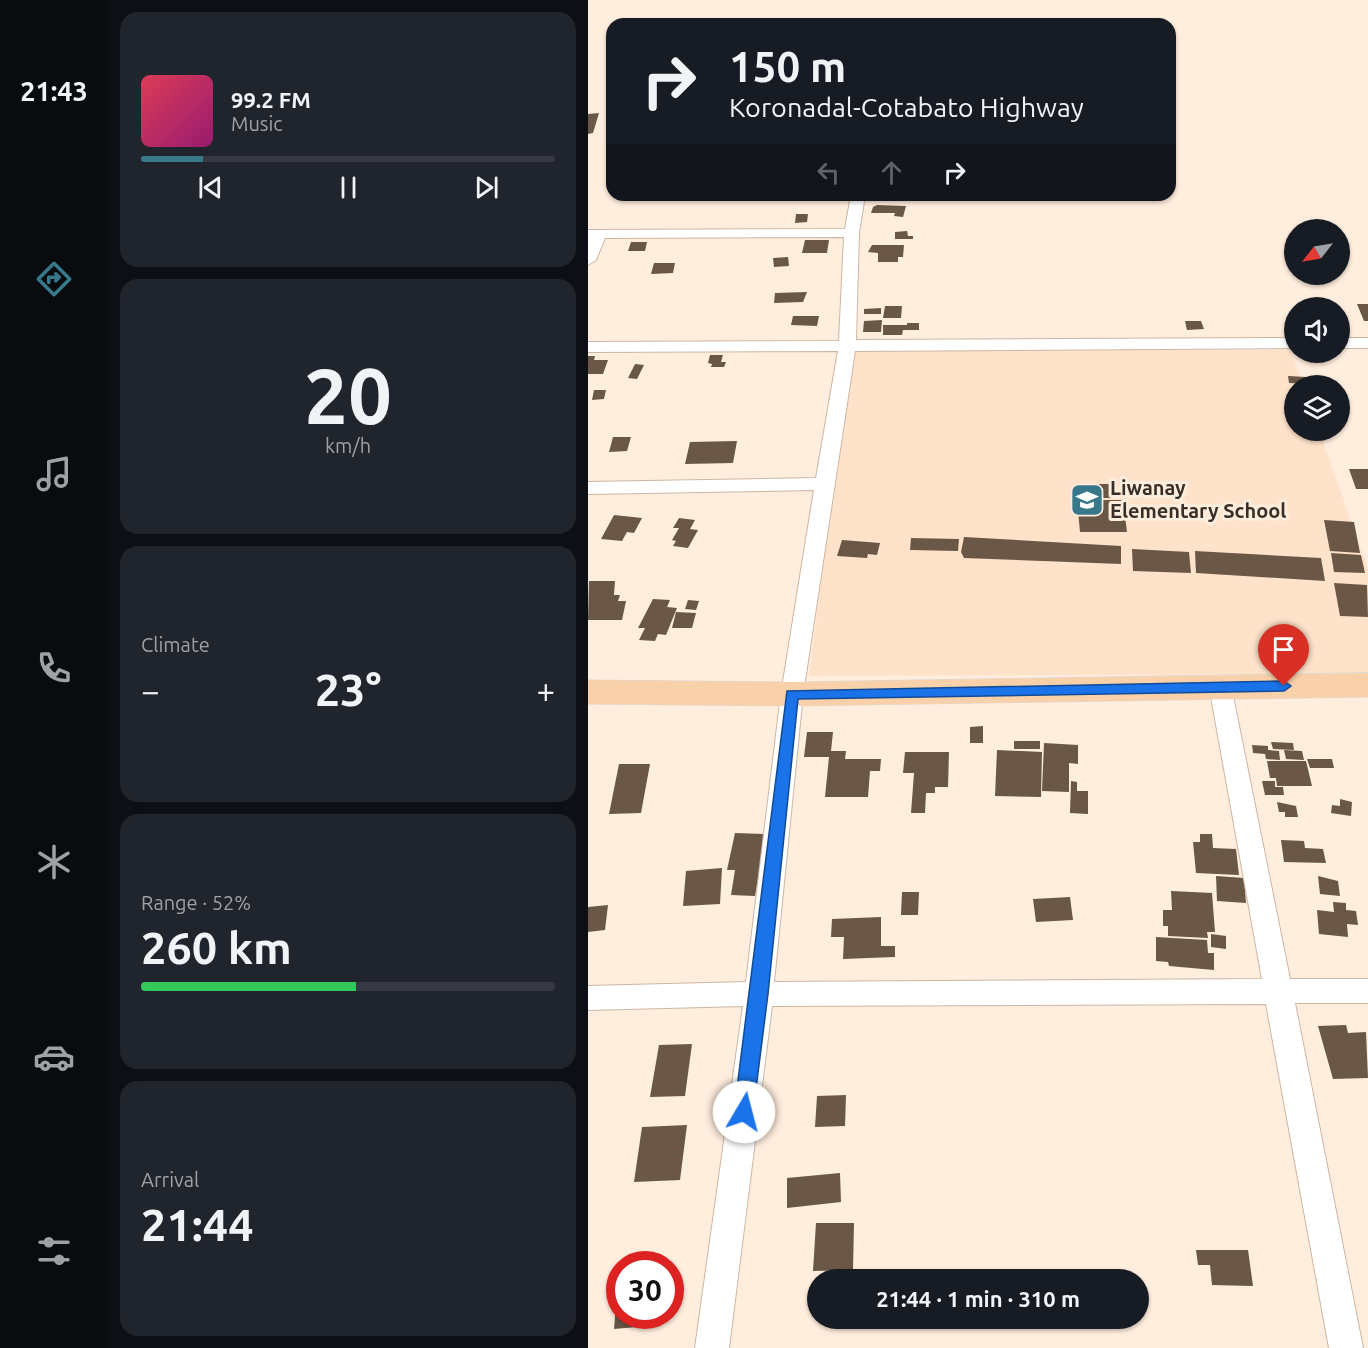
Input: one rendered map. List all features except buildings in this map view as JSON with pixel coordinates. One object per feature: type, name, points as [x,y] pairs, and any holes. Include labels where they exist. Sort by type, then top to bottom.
[{"type":"highway","points":[[588,692],[792,694],[1368,685]]},
{"type":"street","points":[[712,1348],[759,994],[792,694],[827,484],[847,345],[852,232],[857,201]]},
{"type":"street","points":[[588,260],[593,234],[852,232]]},
{"type":"street","points":[[588,347],[1284,343]]},
{"type":"street","points":[[1350,343],[1368,343]]},
{"type":"street","points":[[588,488],[827,484]]},
{"type":"street","points":[[1221,686],[1346,1348]]},
{"type":"street","points":[[588,998],[759,994],[1368,991]]},
{"type":"shaded area","name":"Liwanay Elementary School","points":[[850,350],[1284,350],[1284,363],[1295,363],[1299,375],[1284,375],[1284,441],[1323,441],[1368,569],[1368,674],[809,676]]},
{"type":"place","name":"Liwanay Elementary School","points":[[1087,500]]},
{"type":"route","points":[[744,1112],[792,694],[1284,686]]}]
